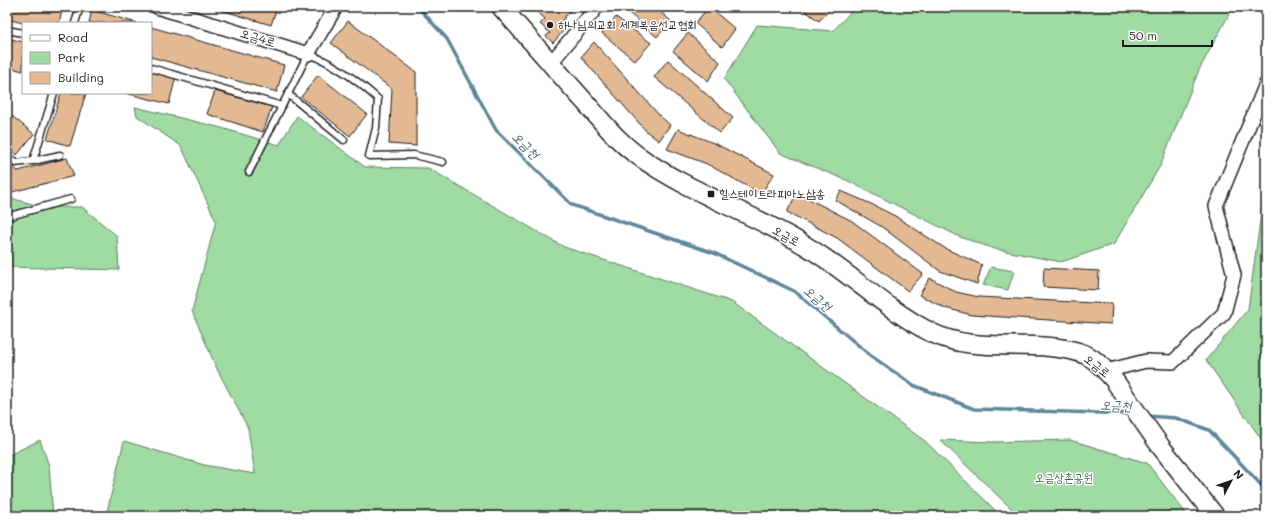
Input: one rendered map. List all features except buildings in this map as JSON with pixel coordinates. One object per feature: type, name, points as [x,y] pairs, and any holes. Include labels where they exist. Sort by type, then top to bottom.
[{"type":"street","name":"오금4로","points":[[157,7],[308,54]]},
{"type":"street","points":[[308,54],[336,7]]},
{"type":"street","name":"오금로","points":[[501,7],[610,131],[635,154],[660,171],[746,214],[816,253],[892,310],[930,332],[958,343],[977,346],[1030,345],[1061,348],[1086,355],[1110,375],[1161,446],[1215,516]]},
{"type":"street","points":[[550,64],[596,7]]},
{"type":"street","points":[[1110,375],[1146,360],[1174,362],[1224,313],[1234,275],[1216,206],[1266,84]]},
{"type":"lane","points":[[76,22],[80,7]]},
{"type":"lane","points":[[7,30],[22,33]]},
{"type":"lane","points":[[249,172],[308,54],[318,57],[362,84],[378,99],[376,128],[369,156],[414,156],[443,162]]},
{"type":"lane","points":[[152,68],[282,106]]},
{"type":"lane","points":[[33,161],[54,94]]},
{"type":"lane","points":[[288,94],[344,140]]},
{"type":"lane","points":[[7,156],[15,163],[33,161],[60,154]]},
{"type":"lane","points":[[9,214],[71,199]]},
{"type":"green space","points":[[855,7],[1233,7],[1199,70],[1160,166],[1114,244],[1061,262],[995,249],[960,237],[846,180],[780,153],[724,79],[757,25],[833,31]]},
{"type":"green space","points":[[135,107],[218,127],[279,145],[297,116],[365,167],[428,168],[564,247],[732,302],[925,441],[1001,516],[106,516],[124,441],[204,465],[255,474],[248,428],[217,369],[192,311],[216,221],[181,146],[137,116]]},
{"type":"green space","points":[[1266,177],[1266,446],[1206,360],[1248,309]]},
{"type":"green space","points":[[7,197],[43,207],[82,207],[117,236],[119,270],[7,267]]},
{"type":"green space","points":[[991,267],[1014,271],[1008,290],[983,285]]},
{"type":"green space","points":[[40,440],[49,466],[53,516],[7,516],[7,456]]},
{"type":"green space","name":"오금상촌공원","points":[[940,440],[992,442],[1070,440],[1147,463],[1188,516],[1019,516]]},
{"type":"waterway","name":"오금천","points":[[418,7],[447,39],[496,130],[572,205],[714,253],[794,291],[871,356],[913,385],[974,409],[1131,414]]},
{"type":"waterway","name":"오금천","points":[[1147,416],[1176,418],[1209,430],[1266,490]]},
{"type":"place","name":"하나님의교회 세계복음선교협회","points":[[550,25]]},
{"type":"place","name":"힐스테이트라피아노삼송","points":[[711,194]]}]
